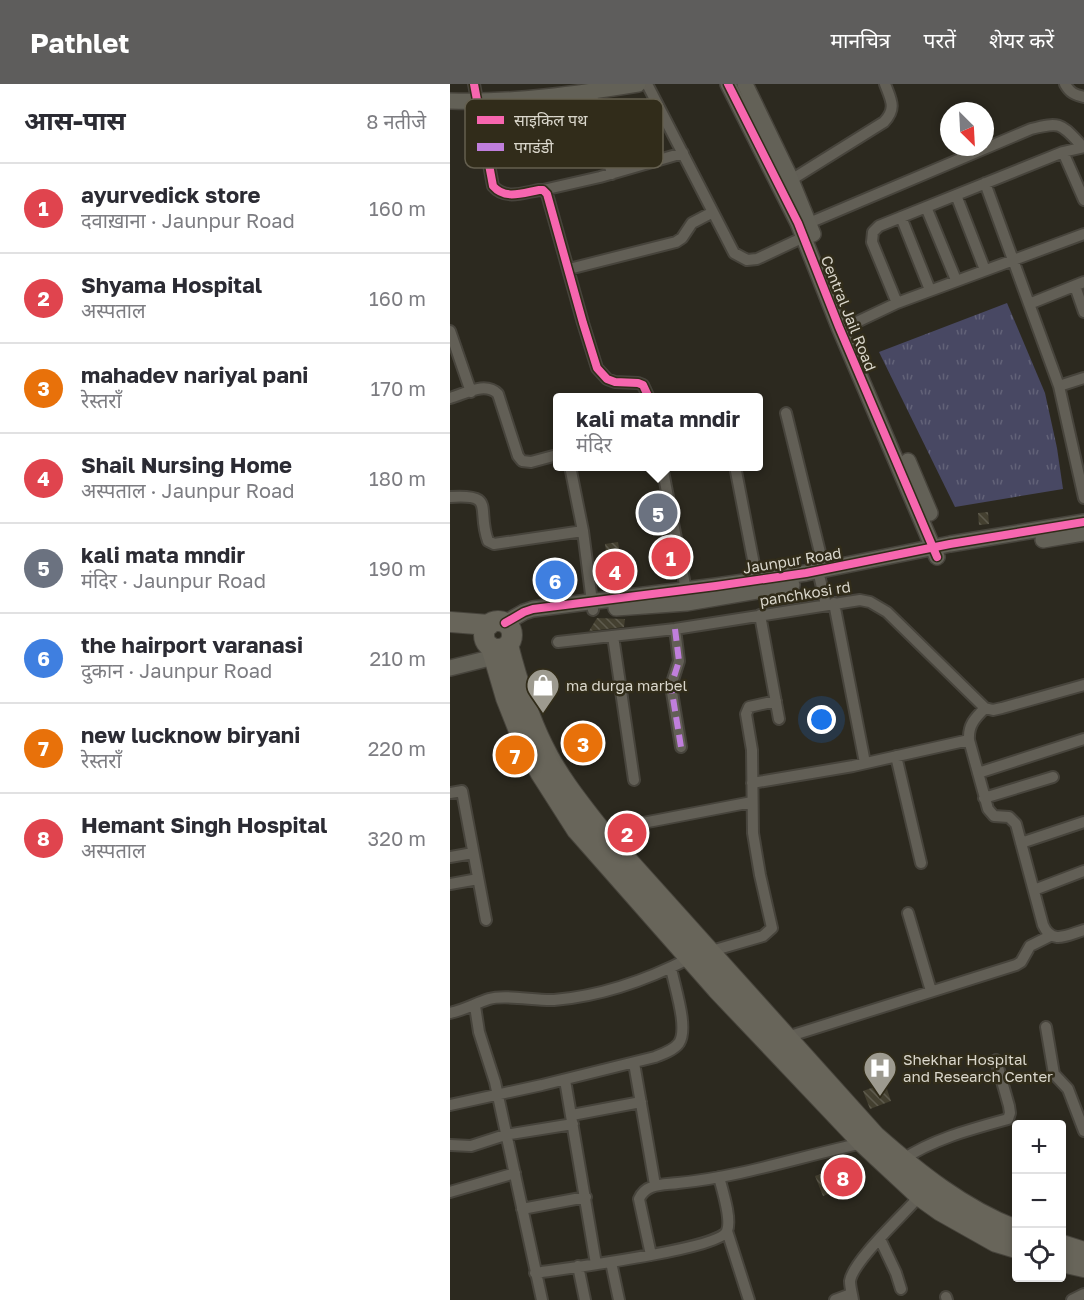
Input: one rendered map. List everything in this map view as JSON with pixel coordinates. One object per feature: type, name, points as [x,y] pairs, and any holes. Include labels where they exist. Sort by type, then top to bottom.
[{"type":"highway","points":[[450,622],[498,637]]},
{"type":"highway","points":[[450,630],[470,631],[498,637]]},
{"type":"highway","points":[[498,637],[543,747],[570,791],[699,955],[863,1143],[926,1189],[1012,1228]]},
{"type":"highway","points":[[498,637],[506,698],[540,772],[577,830],[699,955],[787,1037],[875,1136],[902,1160],[926,1189],[958,1221],[996,1242],[1012,1247]]},
{"type":"highway","points":[[1066,1246],[1084,1252]]},
{"type":"highway","points":[[1066,1263],[1084,1267]]},
{"type":"street","points":[[474,84],[476,99]]},
{"type":"street","points":[[511,99],[591,92],[638,84]]},
{"type":"street","points":[[647,84],[655,99]]},
{"type":"street","name":"Central Jail Road","points":[[728,84],[780,184],[807,230],[844,329],[940,551]]},
{"type":"street","points":[[745,84],[791,180],[807,230]]},
{"type":"street","points":[[791,180],[884,122],[891,115],[892,108],[885,84]]},
{"type":"street","points":[[1065,84],[1068,90],[1084,97]]},
{"type":"street","points":[[591,92],[593,99]]},
{"type":"street","points":[[450,101],[465,102]]},
{"type":"street","points":[[663,115],[734,254],[747,260],[757,259],[807,230],[1031,129],[1057,124],[1084,147]]},
{"type":"street","points":[[897,303],[872,242],[873,232],[879,226],[1063,152],[1084,147]]},
{"type":"street","points":[[1063,152],[1084,200]]},
{"type":"street","points":[[663,159],[683,153]]},
{"type":"street","points":[[490,168],[493,186],[498,192],[506,195],[543,190],[632,168]]},
{"type":"street","points":[[610,168],[612,174]]},
{"type":"street","points":[[985,183],[1059,386],[1084,498]]},
{"type":"street","points":[[543,190],[550,200],[597,368],[607,379],[615,382],[643,385],[647,393]]},
{"type":"street","points":[[956,195],[985,270]]},
{"type":"street","points":[[926,207],[956,280]]},
{"type":"street","points":[[568,269],[676,242],[682,238],[692,223],[713,212]]},
{"type":"street","points":[[901,217],[930,290]]},
{"type":"street","points":[[844,329],[897,303],[1084,234]]},
{"type":"street","points":[[1029,304],[1079,284],[1084,312]]},
{"type":"street","points":[[450,331],[471,392]]},
{"type":"street","points":[[1059,386],[1084,378]]},
{"type":"street","points":[[450,398],[484,387],[493,389],[498,394],[518,456],[522,461],[531,462],[553,455]]},
{"type":"street","points":[[786,413],[865,763]]},
{"type":"street","points":[[571,471],[583,531],[593,606]]},
{"type":"street","points":[[663,471],[686,590]]},
{"type":"street","points":[[736,471],[758,580]]},
{"type":"street","points":[[450,497],[478,498],[482,504],[485,533],[488,541],[494,544],[583,531]]},
{"type":"street","name":"Jaunpur Road","points":[[450,668],[498,637],[524,612],[533,609],[687,603],[1084,522]]},
{"type":"street","name":"Jaunpur Road","points":[[940,551],[1084,533]]},
{"type":"street","name":"Jaunpur Road","points":[[593,606],[686,590],[822,574]]},
{"type":"street","name":"panchkosi rd","points":[[558,642],[675,629],[860,600],[870,602],[887,612],[985,708]]},
{"type":"street","points":[[760,615],[779,719]]},
{"type":"street","points":[[675,629],[680,661],[671,686],[681,747]]},
{"type":"street","points":[[613,636],[634,780]]},
{"type":"street","points":[[1050,936],[1043,925],[1013,819],[994,816],[988,809],[968,731],[985,708],[993,710],[1002,708],[1084,685]]},
{"type":"street","points":[[450,1013],[475,1006],[491,998],[551,1000],[598,993],[640,982],[699,955],[763,936],[772,928],[759,875],[753,832],[752,750],[747,710],[756,705],[776,701]]},
{"type":"street","points":[[978,773],[1084,739]]},
{"type":"street","points":[[752,783],[865,763],[969,740]]},
{"type":"street","points":[[896,756],[921,863]]},
{"type":"street","points":[[984,798],[1053,777]]},
{"type":"street","points":[[450,793],[462,791],[486,920]]},
{"type":"street","points":[[601,831],[752,802]]},
{"type":"street","points":[[1021,843],[1084,822]]},
{"type":"street","points":[[450,857],[474,853]]},
{"type":"street","points":[[1034,890],[1084,871]]},
{"type":"street","points":[[450,884],[478,879]]},
{"type":"street","points":[[908,913],[931,992]]},
{"type":"street","points":[[787,1037],[1016,965],[1021,962],[1030,946],[1050,936],[1062,936],[1084,930]]},
{"type":"street","points":[[450,1105],[565,1080],[634,1063],[667,1052],[678,1044],[683,1026],[671,968]]},
{"type":"street","points":[[475,1006],[476,1022],[497,1094],[542,1300]]},
{"type":"street","points":[[1046,1027],[1054,1074],[1068,1089],[1084,1131]]},
{"type":"street","points":[[902,1160],[918,1150],[987,1124],[1008,1119],[1010,1113],[996,1060]]},
{"type":"street","points":[[634,1063],[656,1185]]},
{"type":"street","points":[[565,1080],[596,1264]]},
{"type":"street","points":[[450,1145],[471,1146],[506,1135],[641,1102]]},
{"type":"street","points":[[651,1255],[639,1199],[641,1193],[656,1185],[719,1177],[863,1143]]},
{"type":"street","points":[[450,1192],[515,1173]]},
{"type":"street","points":[[719,1177],[728,1231],[749,1300]]},
{"type":"street","points":[[835,1300],[852,1297],[850,1281],[855,1270],[926,1189]]},
{"type":"street","points":[[522,1209],[586,1197]]},
{"type":"street","points":[[535,1273],[651,1255],[715,1241],[728,1231]]},
{"type":"street","points":[[880,1239],[901,1289]]},
{"type":"street","points":[[611,1262],[619,1300]]},
{"type":"street","points":[[578,1266],[585,1300]]},
{"type":"street","points":[[1072,1300],[1084,1294]]},
{"type":"green space","points":[[1007,303],[1045,393],[1063,489],[955,507],[879,352]]},
{"type":"building","points":[[988,512],[989,524],[979,525],[978,513]]},
{"type":"building","points":[[618,542],[624,579],[610,581],[605,544]]},
{"type":"building","points":[[597,618],[625,619],[624,627],[589,631]]},
{"type":"building","points":[[885,1083],[891,1101],[870,1109],[863,1091]]},
{"type":"building","points":[[852,1162],[860,1182],[823,1196],[815,1176]]},
{"type":"marked path","points":[[675,629],[679,661],[671,686],[681,747]]},
{"type":"cycle path","points":[[474,84],[477,99]]},
{"type":"cycle path","points":[[728,84],[798,223],[839,327],[937,557]]},
{"type":"cycle path","points":[[490,168],[493,186],[503,193],[520,194],[543,190],[547,194],[597,368],[607,379],[615,382],[643,385],[647,393]]},
{"type":"cycle path","points":[[505,623],[533,609],[806,573],[950,544],[1084,522]]},
{"type":"place","name":"kali mata mndir","points":[[658,513]]},
{"type":"place","name":"ayurvedick store","points":[[671,557]]},
{"type":"place","name":"Shail Nursing Home","points":[[615,571]]},
{"type":"place","name":"the hairport varanasi","points":[[555,580]]},
{"type":"place","name":"ma durga marbel","points":[[543,714]]},
{"type":"place","name":"mahadev nariyal pani","points":[[583,743]]},
{"type":"place","name":"new lucknow biryani","points":[[515,755]]},
{"type":"place","name":"Shyama Hospital","points":[[627,833]]},
{"type":"place","name":"Shekhar Hospital and Research Center","points":[[880,1097]]},
{"type":"place","name":"Hemant Singh Hospital","points":[[843,1177]]}]
